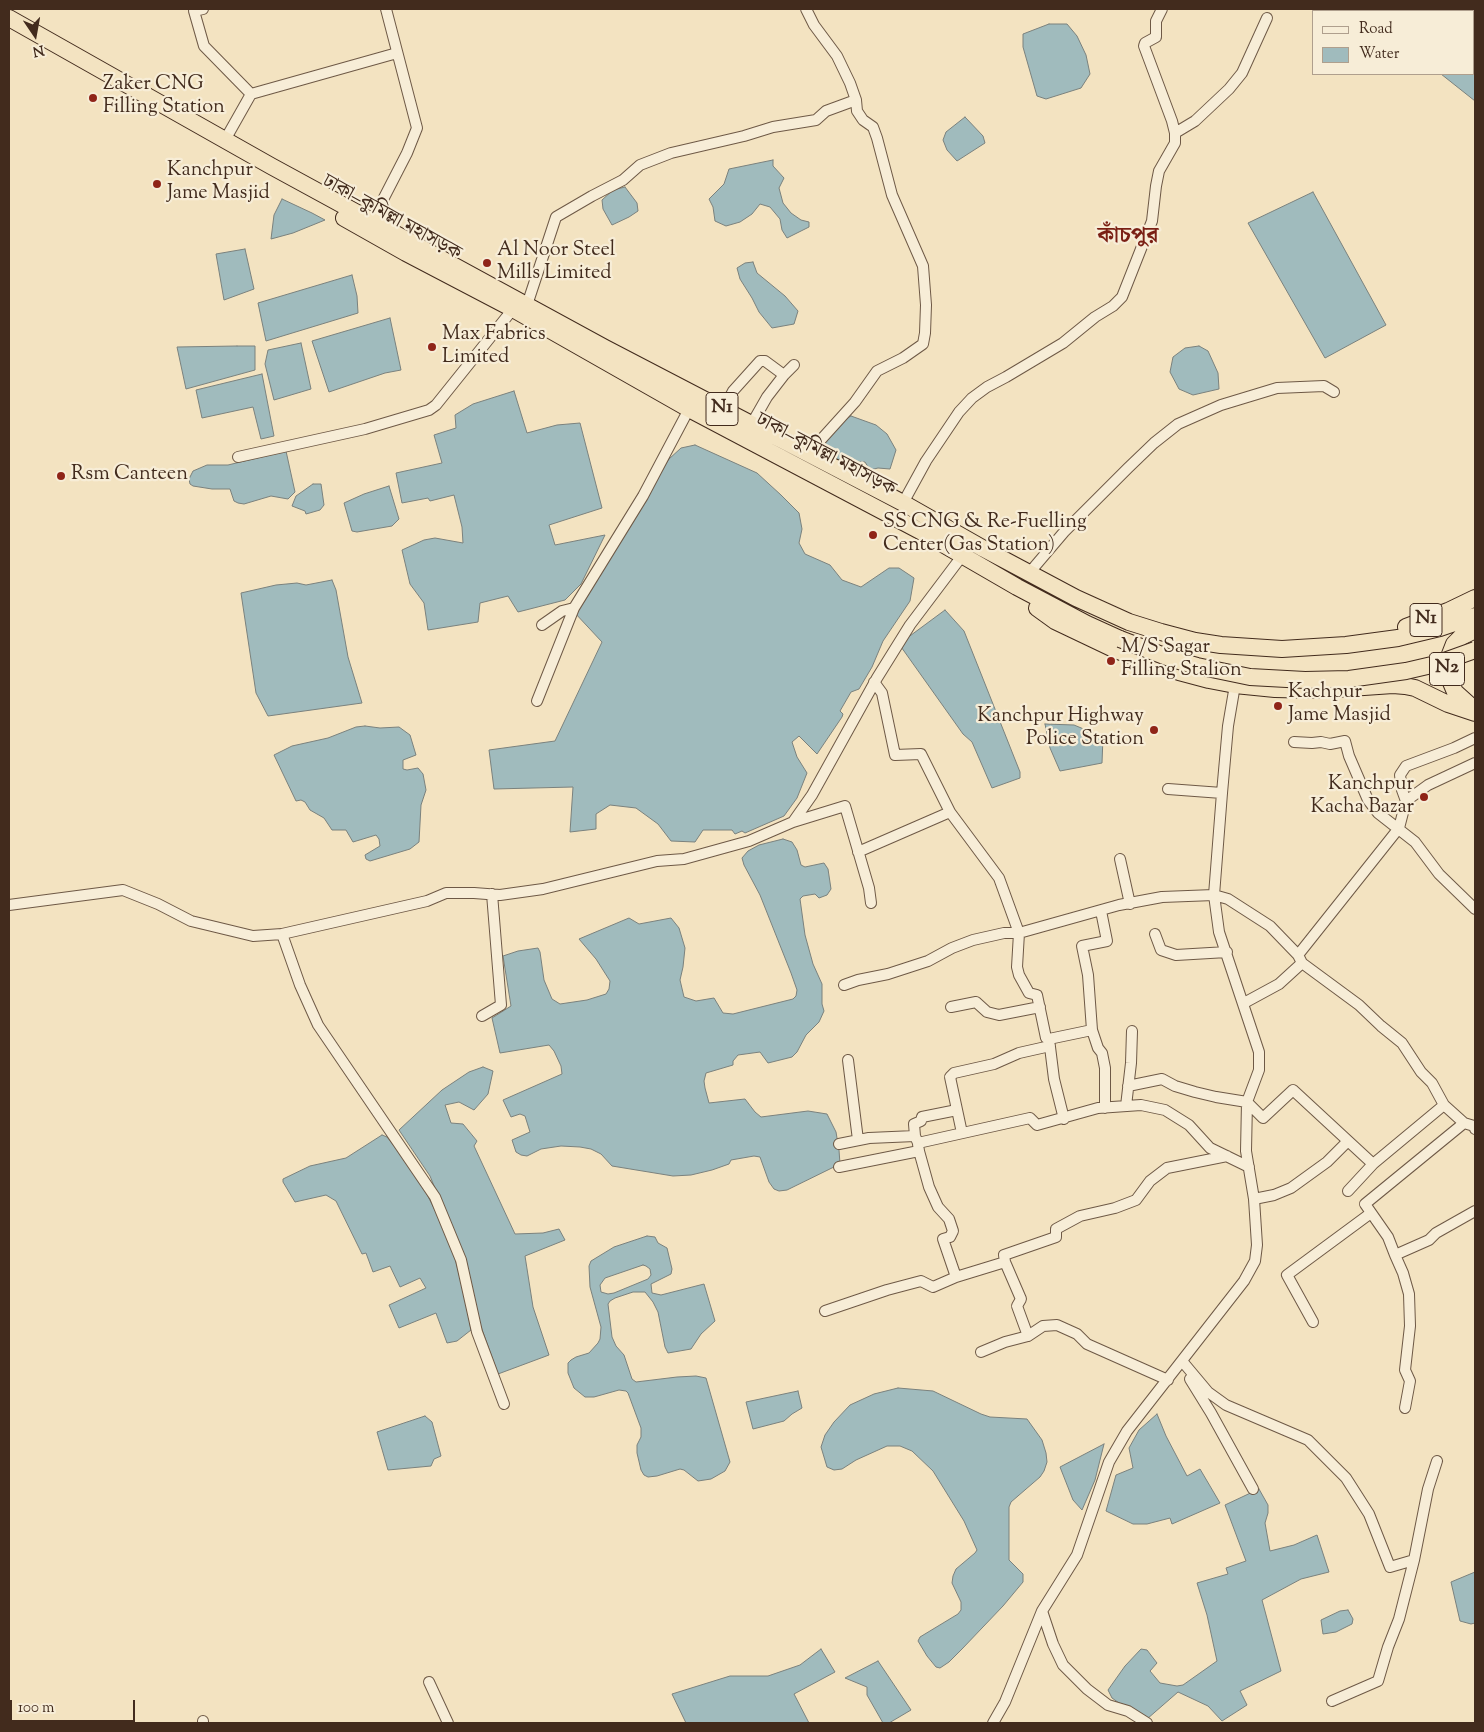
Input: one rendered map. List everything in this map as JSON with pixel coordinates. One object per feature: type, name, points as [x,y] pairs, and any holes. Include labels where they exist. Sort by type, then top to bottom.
[{"type":"highway","name":"ঢাকা–কুমিল্লা মহাসড়ক","points":[[9,18],[226,140],[268,170],[406,253],[520,307],[751,424],[903,503],[984,549],[1101,610],[1128,622],[1195,641],[1239,647],[1282,649],[1316,648],[1378,641],[1440,628],[1475,616]]},
{"type":"highway","name":"ঢাকা–কুমিল্লা মহাসড়ক","points":[[9,31],[268,170],[372,221],[520,307],[689,409],[922,532],[1017,587],[1120,639],[1172,659],[1197,666],[1250,677],[1295,680],[1327,680],[1381,675],[1436,664],[1475,650]]},
{"type":"highway","name":"N1","points":[[1017,587],[1039,610],[1055,621],[1118,651],[1179,672],[1235,685],[1275,689],[1320,690],[1393,685],[1405,686],[1415,688],[1448,704],[1475,712]]},
{"type":"highway","name":"N1","points":[[1378,641],[1394,631],[1441,614],[1475,598]]},
{"type":"highway","name":"N2","points":[[1475,630],[1461,637],[1454,644],[1447,662],[1448,673],[1455,692],[1475,712]]},
{"type":"street","points":[[372,221],[407,153],[417,128],[386,9]]},
{"type":"street","points":[[806,9],[814,25],[837,56],[856,100],[857,110],[862,120],[873,127],[892,195],[923,266],[926,305],[923,344],[877,371],[855,402],[808,454]]},
{"type":"street","points":[[903,503],[926,461],[959,412],[972,398],[987,386],[1006,377],[1063,343],[1095,317],[1113,306],[1122,296],[1152,221],[1156,186],[1160,171],[1175,143],[1175,133],[1165,99],[1144,46],[1145,43],[1156,37],[1156,21],[1162,9]]},
{"type":"street","points":[[197,10],[204,46],[251,94]]},
{"type":"street","points":[[1175,133],[1181,131],[1201,116],[1242,74],[1266,18]]},
{"type":"street","points":[[226,140],[251,94],[397,53]]},
{"type":"street","points":[[238,457],[365,428],[429,410],[436,405],[520,307],[556,217],[623,180],[640,165],[664,156],[773,127],[816,120],[826,111],[856,100]]},
{"type":"street","points":[[723,410],[733,391],[760,361],[765,362],[784,375]]},
{"type":"street","points":[[751,424],[767,397],[794,365]]},
{"type":"street","points":[[1030,572],[1064,532],[1154,443],[1178,424],[1221,406],[1277,388],[1324,386],[1334,392]]},
{"type":"street","points":[[537,701],[574,608],[642,496],[689,409]]},
{"type":"street","points":[[793,822],[812,795],[874,682],[910,625],[962,556]]},
{"type":"street","points":[[542,625],[562,611],[574,608]]},
{"type":"street","points":[[874,682],[882,693],[895,755],[921,754],[950,812],[999,878],[1019,933],[1017,942],[1017,967],[1019,975],[1029,993],[1037,995],[1046,1038],[1050,1042],[1054,1079],[1064,1119]]},
{"type":"street","points":[[993,1723],[1005,1702],[1042,1611],[1077,1555],[1109,1462],[1126,1431],[1244,1281],[1255,1261],[1257,1245],[1254,1198],[1246,1151],[1248,1102],[1259,1070],[1259,1052],[1219,932],[1214,895],[1228,726],[1235,685]]},
{"type":"street","points":[[1244,1003],[1278,984],[1300,959],[1399,828],[1406,800],[1402,790],[1400,775],[1406,766],[1475,738]]},
{"type":"street","points":[[1294,742],[1330,744],[1345,741],[1349,756],[1368,800],[1378,813],[1415,842],[1439,874],[1475,909]]},
{"type":"street","points":[[1406,800],[1428,785],[1475,763]]},
{"type":"street","points":[[1168,789],[1222,793]]},
{"type":"street","points":[[9,905],[123,890],[158,904],[191,921],[253,936],[282,934],[427,900],[446,893],[500,895],[543,889],[657,861],[684,859],[749,841],[793,822],[845,806],[869,888],[871,903]]},
{"type":"street","points":[[858,852],[950,812]]},
{"type":"street","points":[[1120,859],[1130,904]]},
{"type":"street","points":[[482,1016],[501,1005],[492,894]]},
{"type":"street","points":[[844,985],[888,974],[928,961],[952,948],[973,940],[1004,933],[1019,933],[1119,905],[1162,898],[1214,895],[1228,899],[1270,926],[1300,959],[1359,1005],[1402,1043],[1432,1084],[1444,1105],[1464,1123],[1474,1126],[1475,1129]]},
{"type":"street","points":[[1101,911],[1107,941],[1082,946],[1088,975],[1092,1030],[1098,1048],[1102,1052],[1105,1068],[1105,1108]]},
{"type":"street","points":[[282,934],[300,985],[318,1025],[435,1197],[461,1260],[477,1332],[504,1404]]},
{"type":"street","points":[[1155,934],[1161,950],[1176,955],[1227,952]]},
{"type":"street","points":[[951,1006],[976,1002],[987,1012],[1000,1015],[1040,1008]]},
{"type":"street","points":[[962,1133],[950,1077],[954,1073],[994,1064],[1003,1058],[1092,1030]]},
{"type":"street","points":[[1126,1106],[1132,1031]]},
{"type":"street","points":[[848,1060],[858,1140]]},
{"type":"street","points":[[1128,1086],[1162,1079],[1175,1086],[1216,1098],[1248,1102],[1263,1118],[1293,1090],[1373,1164]]},
{"type":"street","points":[[1348,1190],[1373,1164],[1444,1105]]},
{"type":"street","points":[[839,1167],[917,1143],[1030,1118],[1038,1125],[1098,1108],[1145,1106],[1165,1110],[1189,1125],[1210,1148],[1248,1167]]},
{"type":"street","points":[[956,1277],[943,1239],[950,1236],[953,1231],[949,1220],[938,1206],[929,1187],[914,1124],[921,1121],[922,1116],[957,1110]]},
{"type":"street","points":[[1405,1408],[1410,1381],[1405,1370],[1408,1351],[1410,1294],[1388,1237],[1365,1204],[1464,1123]]},
{"type":"street","points":[[838,1144],[858,1140],[917,1143]]},
{"type":"street","points":[[1254,1198],[1274,1195],[1291,1188],[1327,1162],[1348,1141]]},
{"type":"street","points":[[1028,1336],[1017,1306],[1021,1299],[1005,1262],[1004,1255],[1056,1237],[1056,1229],[1080,1216],[1114,1208],[1136,1200],[1150,1181],[1168,1168],[1227,1156]]},
{"type":"street","points":[[1395,1255],[1429,1240],[1436,1233],[1475,1210]]},
{"type":"street","points":[[1313,1322],[1287,1275],[1372,1213]]},
{"type":"street","points":[[825,1311],[887,1290],[921,1281],[933,1286],[1005,1262]]},
{"type":"street","points":[[981,1352],[1028,1336],[1043,1326],[1057,1325],[1077,1334],[1087,1344],[1168,1380]]},
{"type":"street","points":[[1182,1362],[1253,1489]]},
{"type":"street","points":[[1182,1362],[1208,1392],[1226,1405],[1308,1440],[1346,1478],[1369,1514],[1390,1567],[1414,1560]]},
{"type":"street","points":[[1332,1701],[1378,1681],[1399,1619],[1414,1560],[1428,1489],[1437,1461]]},
{"type":"street","points":[[1042,1611],[1062,1665],[1087,1690],[1108,1705],[1128,1711],[1147,1723]]},
{"type":"street","points":[[429,1682],[448,1723]]},
{"type":"water","points":[[1475,9],[1475,101],[1442,75],[1474,75],[1474,10],[1372,10]]},
{"type":"water","points":[[1049,24],[1067,24],[1077,36],[1086,55],[1090,74],[1081,88],[1046,99],[1037,96],[1023,47],[1023,34]]},
{"type":"water","points":[[965,117],[983,136],[985,143],[957,161],[947,150],[943,140],[946,132]]},
{"type":"water","points":[[773,160],[773,166],[784,178],[779,188],[783,203],[791,213],[801,220],[809,222],[809,227],[787,238],[782,230],[780,219],[770,207],[760,204],[752,214],[740,222],[726,226],[715,221],[713,207],[709,199],[724,184],[729,169]]},
{"type":"water","points":[[625,187],[637,203],[638,211],[612,225],[603,209],[602,200],[613,190]]},
{"type":"water","points":[[1313,192],[1386,325],[1325,358],[1248,223]]},
{"type":"water","points":[[282,199],[325,220],[293,233],[271,239],[274,215]]},
{"type":"water","points":[[245,249],[254,289],[224,300],[216,254]]},
{"type":"water","points":[[753,262],[757,273],[785,296],[798,311],[794,324],[772,328],[759,312],[740,279],[737,268],[745,263]]},
{"type":"water","points":[[352,275],[357,296],[358,313],[266,341],[258,303]]},
{"type":"water","points":[[390,318],[401,370],[385,373],[329,392],[312,341]]},
{"type":"water","points":[[301,343],[311,389],[274,400],[265,364],[268,350]]},
{"type":"water","points":[[255,346],[255,370],[186,389],[177,347]]},
{"type":"water","points":[[1199,346],[1208,351],[1218,373],[1219,389],[1193,395],[1179,389],[1170,372],[1173,357],[1185,348]]},
{"type":"water","points":[[262,374],[274,436],[261,439],[253,407],[202,418],[196,390]]},
{"type":"water","points":[[514,391],[527,433],[557,425],[580,423],[602,508],[549,525],[555,545],[605,535],[581,584],[565,600],[518,612],[508,596],[480,603],[478,622],[428,630],[424,603],[410,584],[402,550],[424,540],[435,538],[463,543],[462,527],[454,495],[430,501],[428,498],[402,503],[396,473],[442,463],[434,435],[456,428],[455,415],[473,404]]},
{"type":"water","points":[[851,416],[876,425],[887,434],[896,450],[890,469],[878,468],[870,470],[865,462],[828,461],[821,453],[822,441],[833,434],[838,424]]},
{"type":"water","points":[[695,445],[757,473],[781,495],[799,513],[802,529],[799,543],[805,554],[830,565],[842,580],[861,587],[889,568],[899,568],[914,578],[910,601],[883,641],[872,667],[859,689],[851,692],[840,711],[843,714],[842,717],[817,754],[799,736],[792,742],[797,757],[807,773],[797,798],[784,816],[745,833],[742,831],[735,834],[732,830],[703,830],[695,842],[671,841],[658,824],[636,808],[610,805],[596,814],[596,829],[570,832],[573,787],[494,789],[489,750],[555,741],[602,642],[574,612],[669,459],[681,448]]},
{"type":"water","points":[[286,451],[295,492],[288,499],[271,496],[244,504],[234,501],[230,489],[212,489],[190,484],[189,479],[193,471],[207,465],[228,465]]},
{"type":"water","points":[[313,484],[321,484],[324,505],[320,510],[306,514],[305,511],[292,506],[296,496]]},
{"type":"water","points":[[389,486],[399,519],[392,526],[357,532],[352,531],[344,503]]},
{"type":"water","points":[[332,580],[336,590],[348,657],[362,703],[268,716],[256,693],[241,593],[276,585],[297,583],[306,585]]},
{"type":"water","points":[[945,610],[964,631],[1020,772],[1020,778],[992,788],[972,742],[963,734],[899,644]]},
{"type":"water","points":[[1045,724],[1074,725],[1103,737],[1102,763],[1060,771],[1050,748]]},
{"type":"water","points":[[356,727],[380,728],[399,727],[410,735],[416,755],[403,760],[403,769],[418,768],[423,774],[426,790],[421,805],[419,842],[410,849],[370,861],[366,859],[365,855],[380,846],[376,835],[353,842],[346,830],[332,830],[324,818],[310,810],[305,802],[301,800],[296,801],[274,755],[292,746],[328,738]]},
{"type":"water","points":[[783,839],[792,842],[797,850],[801,865],[805,867],[824,863],[828,869],[831,889],[827,895],[819,898],[815,894],[803,896],[800,899],[805,935],[813,964],[822,984],[824,1011],[819,1022],[806,1035],[797,1052],[792,1057],[768,1063],[760,1052],[738,1055],[733,1061],[733,1065],[706,1073],[705,1088],[709,1103],[745,1099],[761,1117],[808,1111],[827,1114],[836,1132],[840,1164],[787,1190],[779,1191],[774,1189],[769,1182],[760,1157],[754,1156],[731,1160],[729,1164],[712,1170],[691,1175],[673,1176],[612,1166],[601,1154],[591,1149],[580,1147],[561,1146],[541,1149],[527,1156],[516,1152],[512,1140],[530,1132],[525,1116],[520,1114],[511,1117],[503,1100],[562,1074],[561,1066],[549,1045],[500,1053],[492,1018],[511,1006],[503,956],[518,951],[538,948],[544,980],[552,999],[560,1004],[587,1000],[606,994],[610,981],[596,959],[579,939],[629,918],[639,924],[671,918],[679,928],[685,948],[680,980],[684,997],[696,1001],[714,998],[723,1013],[733,1014],[793,999],[796,996],[797,990],[791,973],[760,895],[742,858],[748,851],[759,845]]},
{"type":"water","points":[[483,1067],[493,1071],[488,1094],[474,1110],[459,1102],[445,1105],[451,1123],[463,1124],[477,1141],[474,1146],[515,1234],[543,1233],[559,1229],[565,1240],[525,1256],[533,1307],[549,1355],[498,1374],[480,1324],[461,1252],[430,1176],[399,1130],[442,1090],[469,1072]]},
{"type":"water","points":[[382,1135],[387,1137],[417,1175],[440,1220],[455,1258],[471,1330],[457,1341],[447,1343],[436,1313],[399,1328],[389,1305],[426,1288],[420,1278],[400,1287],[390,1266],[373,1272],[366,1253],[362,1254],[336,1201],[326,1195],[295,1202],[283,1182],[283,1179],[310,1166],[346,1158]]},
{"type":"water","points":[[647,1236],[655,1237],[658,1243],[667,1248],[672,1269],[671,1274],[651,1284],[652,1293],[661,1295],[704,1284],[715,1321],[701,1334],[691,1349],[668,1353],[658,1312],[645,1292],[633,1292],[615,1298],[608,1304],[612,1337],[616,1346],[624,1355],[632,1379],[636,1382],[677,1377],[696,1376],[706,1378],[730,1462],[725,1471],[711,1479],[698,1481],[680,1469],[657,1476],[648,1477],[644,1475],[637,1453],[641,1428],[628,1393],[619,1390],[594,1397],[585,1397],[574,1388],[568,1373],[568,1363],[576,1357],[589,1353],[600,1339],[601,1327],[590,1287],[589,1266],[591,1261],[614,1247]],"holes":[[[643,1265],[650,1269],[651,1275],[648,1279],[614,1293],[601,1292],[600,1285],[605,1278]]]},
{"type":"water","points":[[898,1388],[933,1391],[990,1417],[1027,1419],[1042,1440],[1046,1453],[1047,1462],[1040,1477],[1011,1502],[1009,1507],[1009,1560],[1023,1574],[1023,1582],[962,1649],[940,1668],[936,1667],[927,1656],[918,1641],[920,1637],[958,1614],[961,1610],[961,1602],[952,1583],[953,1576],[956,1569],[977,1550],[964,1521],[933,1471],[912,1451],[900,1446],[887,1446],[856,1460],[842,1469],[834,1470],[827,1467],[821,1447],[825,1435],[850,1405],[874,1394]]},
{"type":"water","points":[[798,1391],[802,1408],[784,1421],[753,1429],[746,1402]]},
{"type":"water","points":[[1157,1414],[1187,1476],[1200,1469],[1220,1503],[1172,1524],[1170,1518],[1147,1524],[1133,1524],[1106,1511],[1116,1475],[1133,1468],[1129,1448],[1139,1430]]},
{"type":"water","points":[[425,1416],[432,1422],[441,1456],[434,1459],[431,1466],[388,1470],[377,1432]]},
{"type":"water","points":[[1104,1444],[1095,1480],[1082,1510],[1073,1500],[1060,1467]]},
{"type":"water","points":[[1259,1489],[1268,1505],[1265,1523],[1270,1551],[1294,1545],[1317,1535],[1329,1572],[1301,1579],[1262,1600],[1281,1671],[1240,1691],[1247,1705],[1222,1721],[1208,1706],[1178,1692],[1147,1719],[1112,1698],[1108,1690],[1125,1666],[1141,1649],[1147,1650],[1157,1663],[1150,1671],[1160,1683],[1177,1686],[1183,1685],[1217,1661],[1207,1615],[1197,1583],[1228,1574],[1226,1568],[1246,1561],[1225,1505]]},
{"type":"water","points":[[1475,1572],[1475,1623],[1471,1624],[1460,1621],[1451,1582]]},
{"type":"water","points":[[1348,1610],[1353,1619],[1352,1624],[1336,1632],[1323,1634],[1321,1620],[1340,1611]]},
{"type":"water","points":[[821,1649],[835,1672],[794,1694],[809,1723],[686,1723],[672,1694],[730,1676],[768,1676],[800,1665]]},
{"type":"water","points":[[878,1661],[911,1710],[889,1723],[883,1723],[867,1695],[867,1687],[845,1678]]},
{"type":"place","name":"Zaker CNG Filling Station","points":[[93,98]]},
{"type":"place","name":"Kanchpur Jame Masjid","points":[[157,184]]},
{"type":"place","name":"Al Noor Steel Mills Limited","points":[[487,263]]},
{"type":"place","name":"Max Fabrics Limited","points":[[432,347]]},
{"type":"place","name":"Rsm Canteen","points":[[61,476]]},
{"type":"place","name":"SS CNG & Re-Fuelling Center(Gas Station)","points":[[873,535]]},
{"type":"place","name":"M/S Sagar Filling Stalion","points":[[1111,661]]},
{"type":"place","name":"Kachpur Jame Masjid","points":[[1278,706]]},
{"type":"place","name":"Kanchpur Highway Police Station","points":[[1154,730]]},
{"type":"place","name":"Kanchpur Kacha Bazar","points":[[1424,797]]},
{"type":"district","name":"কাঁচপুর","points":[[1128,238]]}]
